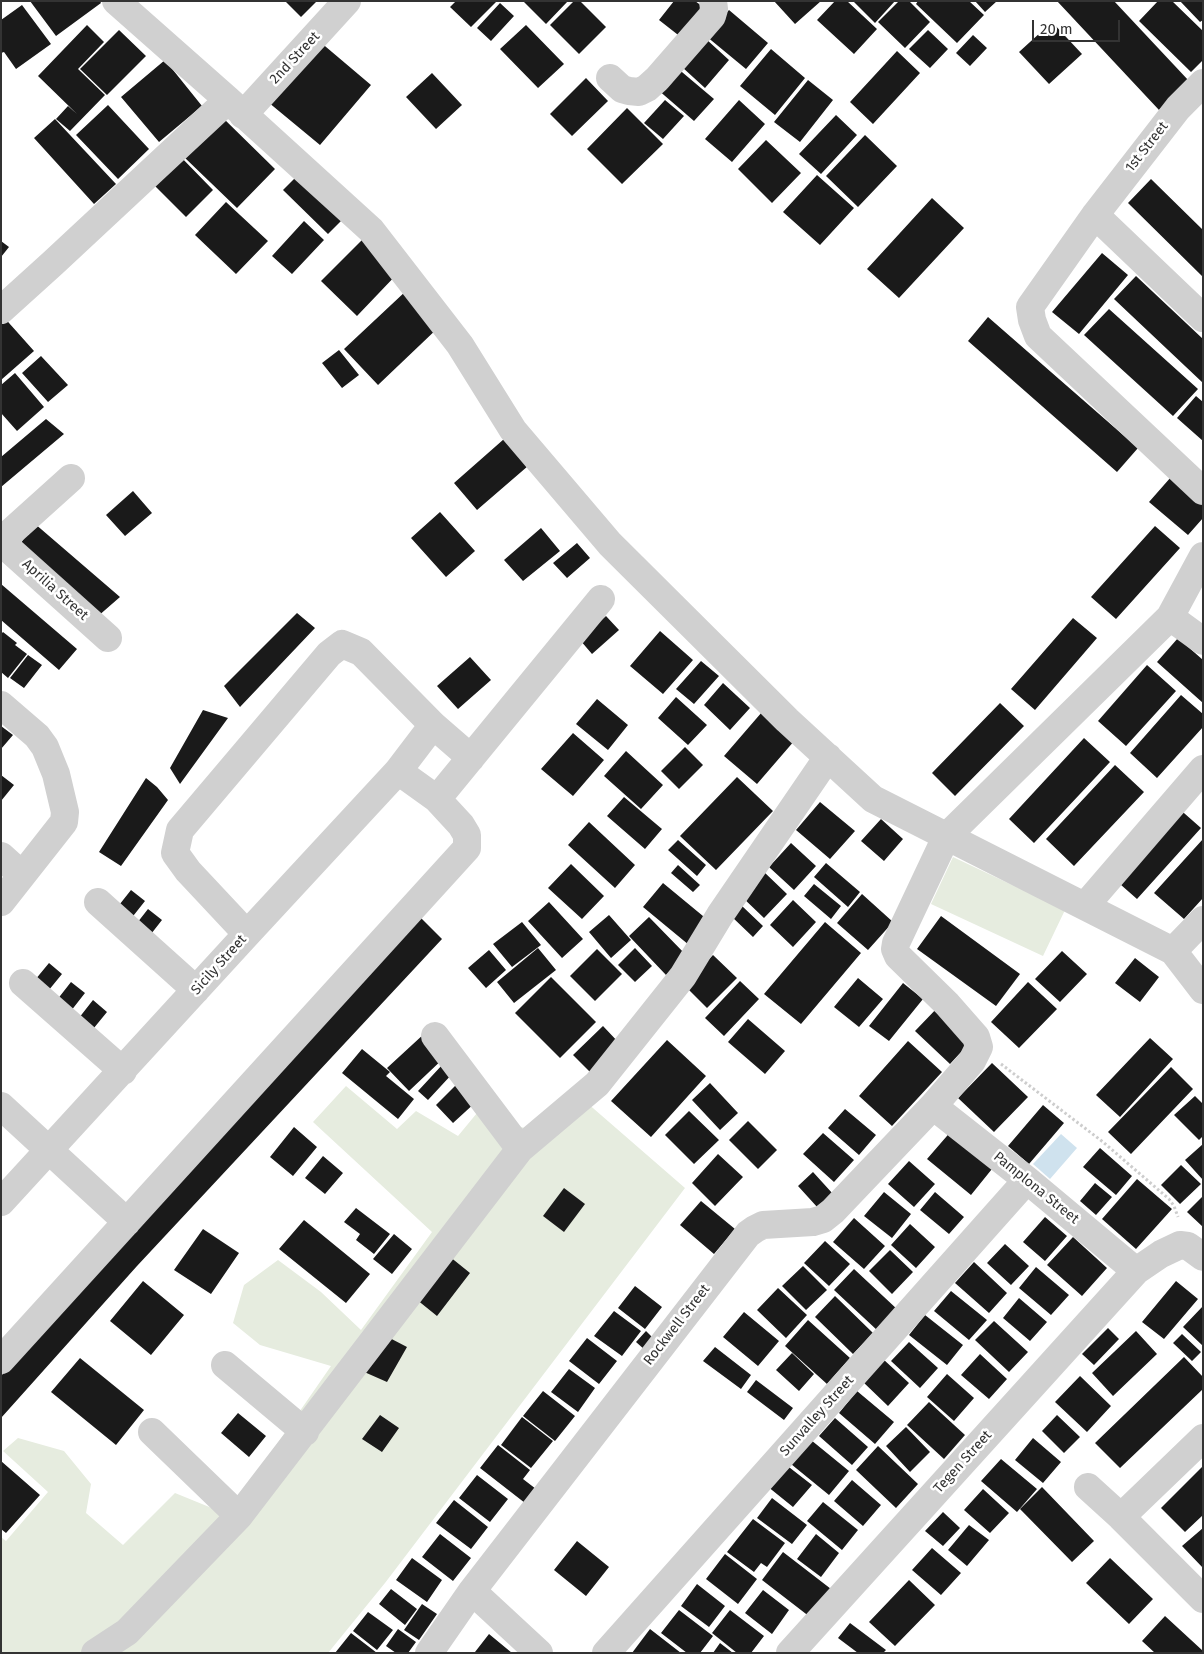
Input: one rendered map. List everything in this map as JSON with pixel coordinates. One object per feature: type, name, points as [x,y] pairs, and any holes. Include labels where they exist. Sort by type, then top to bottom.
[{"type":"street","points":[[116,1],[370,230],[460,345],[513,430],[610,544],[787,720],[873,799],[1173,952],[1203,990]]},
{"type":"street","name":"2nd Street","points":[[1,310],[235,108],[347,1]]},
{"type":"street","points":[[610,78],[622,89],[629,91],[639,92],[647,88],[712,16],[714,9],[713,1]]},
{"type":"street","name":"1st Street","points":[[1203,83],[1178,108],[1095,215],[1030,307],[1032,320],[1038,336],[1203,491]]},
{"type":"street","points":[[1095,215],[1203,318]]},
{"type":"street","points":[[1,542],[71,478]]},
{"type":"street","name":"Aprilia Street","points":[[1,542],[108,638]]},
{"type":"street","points":[[975,1054],[976,1037],[970,1028],[898,956],[895,949],[896,943],[946,837],[1170,617],[1203,556]]},
{"type":"street","points":[[437,799],[601,599]]},
{"type":"street","points":[[1170,617],[1203,641]]},
{"type":"street","points":[[247,934],[188,871],[174,853],[180,830],[329,654],[342,644],[361,652],[433,725],[471,758]]},
{"type":"street","points":[[1,705],[37,736],[45,747],[56,774],[65,812],[64,822],[1,902]]},
{"type":"street","name":"Sicily Street","points":[[1,1202],[398,771],[433,725]]},
{"type":"street","points":[[95,1653],[127,1632],[239,1516],[520,1149],[597,1084],[683,976],[720,915],[828,757]]},
{"type":"street","points":[[1085,906],[1203,769]]},
{"type":"street","points":[[1,1360],[467,848],[467,835],[464,830],[437,799],[398,771]]},
{"type":"street","points":[[1,856],[22,875]]},
{"type":"street","points":[[98,902],[196,990]]},
{"type":"street","points":[[1173,952],[1203,920]]},
{"type":"street","points":[[24,983],[123,1071]]},
{"type":"street","points":[[434,1036],[520,1149]]},
{"type":"street","name":"Rockwell Street","points":[[429,1653],[472,1591],[748,1234],[763,1226],[813,1222],[823,1219],[833,1211],[933,1106],[975,1054]]},
{"type":"street","points":[[1,1106],[127,1222]]},
{"type":"street","name":"Pamplona Street","points":[[933,1106],[1027,1180],[1136,1271]]},
{"type":"street","name":"Sunvalley Street","points":[[606,1653],[1027,1180]]},
{"type":"street","name":"Tegen Street","points":[[790,1653],[1136,1271],[1161,1254],[1192,1251]]},
{"type":"street","points":[[225,1365],[304,1432]]},
{"type":"street","points":[[152,1432],[239,1516]]},
{"type":"street","points":[[1121,1517],[1203,1438]]},
{"type":"street","points":[[1088,1487],[1121,1517],[1203,1599]]},
{"type":"street","points":[[472,1591],[538,1653]]},
{"type":"path","points":[[975,1054],[1103,1142],[1169,1199],[1174,1206],[1192,1251]]},
{"type":"shaded area","points":[[953,857],[1065,910],[1043,956],[931,904]]},
{"type":"shaded area","points":[[346,1086],[397,1129],[416,1111],[458,1136],[477,1113],[537,1132],[586,1102],[685,1188],[385,1583],[328,1653],[1,1653],[1,1537],[6,1541],[48,1492],[3,1451],[18,1438],[64,1451],[91,1484],[86,1513],[123,1545],[175,1493],[224,1513],[257,1473],[331,1366],[260,1345],[233,1323],[244,1285],[278,1260],[321,1292],[361,1330],[432,1232],[313,1122]]},
{"type":"water","points":[[1061,1134],[1077,1148],[1050,1179],[1033,1164]]},
{"type":"building","points":[[30,1],[100,1],[101,3],[56,36]]},
{"type":"building","points":[[285,1],[317,1],[301,17]]},
{"type":"building","points":[[456,1],[496,2],[471,27],[450,7]]},
{"type":"building","points":[[523,1],[568,1],[546,24]]},
{"type":"building","points":[[574,1],[580,1],[606,27],[579,54],[550,25]]},
{"type":"building","points":[[674,1],[695,1],[706,9],[682,38],[659,20]]},
{"type":"building","points":[[774,1],[821,1],[795,24]]},
{"type":"building","points":[[835,1],[847,1],[877,29],[854,54],[817,20]]},
{"type":"building","points":[[853,1],[895,1],[875,23]]},
{"type":"building","points":[[899,1],[909,1],[930,22],[905,48],[878,22]]},
{"type":"building","points":[[918,1],[969,1],[984,15],[957,43],[916,4]]},
{"type":"building","points":[[975,1],[997,1],[985,12]]},
{"type":"building","points":[[1057,1],[1114,1],[1189,81],[1159,110]]},
{"type":"building","points":[[1158,1],[1172,1],[1203,31],[1203,60],[1191,72],[1139,21]]},
{"type":"building","points":[[1180,1],[1203,1],[1203,20],[1200,22]]},
{"type":"building","points":[[500,3],[514,16],[491,41],[477,28]]},
{"type":"building","points":[[22,5],[51,44],[16,69],[4,52],[1,53],[1,20]]},
{"type":"building","points":[[729,10],[768,43],[746,69],[706,36]]},
{"type":"building","points":[[1052,22],[1082,54],[1049,84],[1019,52]]},
{"type":"building","points":[[87,25],[104,42],[78,69],[105,95],[70,131],[56,119],[68,106],[77,114],[38,76]]},
{"type":"building","points":[[526,25],[564,64],[538,88],[500,49]]},
{"type":"building","points":[[119,30],[146,56],[107,95],[80,69]]},
{"type":"building","points":[[928,30],[948,49],[930,68],[909,49]]},
{"type":"building","points":[[973,35],[987,48],[970,66],[956,53]]},
{"type":"building","points":[[706,39],[729,60],[705,88],[682,67]]},
{"type":"building","points":[[319,41],[371,85],[320,145],[268,102]]},
{"type":"building","points":[[771,49],[805,78],[775,115],[740,86]]},
{"type":"building","points":[[897,51],[920,73],[873,124],[850,102]]},
{"type":"building","points":[[165,60],[202,106],[159,142],[121,97]]},
{"type":"building","points":[[676,67],[714,99],[694,121],[657,89]]},
{"type":"building","points":[[432,73],[462,105],[436,129],[406,97]]},
{"type":"building","points":[[586,78],[608,101],[572,136],[550,114]]},
{"type":"building","points":[[808,80],[833,100],[800,142],[774,122]]},
{"type":"building","points":[[665,100],[684,116],[663,139],[644,123]]},
{"type":"building","points":[[739,100],[765,124],[732,162],[705,139]]},
{"type":"building","points":[[108,105],[149,149],[118,179],[76,135]]},
{"type":"building","points":[[627,108],[663,144],[622,184],[587,149]]},
{"type":"building","points":[[836,115],[857,135],[821,174],[799,154]]},
{"type":"building","points":[[222,117],[275,169],[237,208],[184,157]]},
{"type":"building","points":[[55,119],[116,184],[94,204],[34,138]]},
{"type":"building","points":[[865,135],[897,166],[858,207],[826,176]]},
{"type":"building","points":[[766,140],[801,173],[772,203],[738,169]]},
{"type":"building","points":[[177,153],[213,190],[186,217],[149,180]]},
{"type":"building","points":[[303,170],[348,214],[328,234],[283,190]]},
{"type":"building","points":[[817,175],[854,208],[820,245],[783,212]]},
{"type":"building","points":[[1151,179],[1203,230],[1203,277],[1128,203]]},
{"type":"building","points":[[932,198],[964,228],[899,298],[867,269]]},
{"type":"building","points":[[226,202],[268,241],[236,274],[195,235]]},
{"type":"building","points":[[304,221],[324,240],[292,274],[272,256]]},
{"type":"building","points":[[364,238],[399,272],[357,316],[321,281]]},
{"type":"building","points":[[1,241],[9,247],[1,257]]},
{"type":"building","points":[[1102,253],[1128,275],[1079,334],[1052,312]]},
{"type":"building","points":[[1136,276],[1203,339],[1203,383],[1114,299]]},
{"type":"building","points":[[407,290],[441,325],[378,385],[344,349]]},
{"type":"building","points":[[1109,309],[1198,389],[1173,416],[1084,335]]},
{"type":"building","points":[[1,314],[34,351],[1,380]]},
{"type":"building","points":[[988,317],[1138,448],[1117,472],[968,341]]},
{"type":"building","points":[[339,350],[359,375],[342,388],[322,363]]},
{"type":"building","points":[[41,356],[68,385],[48,402],[22,373]]},
{"type":"building","points":[[15,373],[44,407],[17,431],[1,413],[1,385]]},
{"type":"building","points":[[1196,396],[1203,402],[1203,441],[1177,418]]},
{"type":"building","points":[[46,419],[64,434],[1,487],[1,457]]},
{"type":"building","points":[[504,439],[528,466],[477,510],[454,483]]},
{"type":"building","points":[[1171,477],[1203,505],[1203,518],[1188,535],[1149,502]]},
{"type":"building","points":[[133,491],[152,513],[125,536],[106,515]]},
{"type":"building","points":[[440,512],[475,551],[446,577],[411,538]]},
{"type":"building","points":[[34,523],[120,597],[97,617],[19,546]]},
{"type":"building","points":[[1155,526],[1180,548],[1116,619],[1091,597]]},
{"type":"building","points":[[541,528],[560,551],[523,581],[504,560]]},
{"type":"building","points":[[577,543],[590,558],[567,578],[553,563]]},
{"type":"building","points":[[1,584],[77,649],[59,670],[1,620]]},
{"type":"building","points":[[297,613],[315,628],[240,707],[224,686]]},
{"type":"building","points":[[606,616],[619,630],[592,654],[580,640]]},
{"type":"building","points":[[1073,618],[1097,638],[1035,710],[1011,689]]},
{"type":"building","points":[[660,631],[693,660],[663,694],[630,666]]},
{"type":"building","points":[[3,632],[27,654],[8,678],[1,672],[1,634]]},
{"type":"building","points":[[1178,638],[1203,660],[1203,703],[1157,662]]},
{"type":"building","points":[[28,655],[42,665],[24,688],[10,678]]},
{"type":"building","points":[[470,657],[491,680],[458,709],[437,686]]},
{"type":"building","points":[[701,661],[719,676],[694,704],[676,689]]},
{"type":"building","points":[[1147,665],[1176,691],[1126,746],[1098,721]]},
{"type":"building","points":[[723,683],[750,708],[730,730],[704,705]]},
{"type":"building","points":[[1181,695],[1203,714],[1203,727],[1157,778],[1130,753]]},
{"type":"building","points":[[676,697],[707,725],[688,745],[658,718]]},
{"type":"building","points":[[597,699],[628,725],[608,750],[576,724]]},
{"type":"building","points":[[1000,703],[1024,726],[955,796],[932,773]]},
{"type":"building","points":[[203,710],[228,718],[180,784],[170,768]]},
{"type":"building","points":[[762,712],[795,740],[757,784],[724,756]]},
{"type":"building","points":[[1,726],[13,735],[1,749]]},
{"type":"building","points":[[573,733],[604,760],[573,796],[541,769]]},
{"type":"building","points":[[1084,738],[1110,762],[1034,843],[1009,819]]},
{"type":"building","points":[[685,747],[703,765],[679,789],[661,771]]},
{"type":"building","points":[[626,751],[663,785],[641,809],[604,776]]},
{"type":"building","points":[[1115,765],[1144,792],[1074,866],[1046,839]]},
{"type":"building","points":[[1,775],[14,785],[1,801]]},
{"type":"building","points":[[737,777],[773,811],[716,870],[680,836]]},
{"type":"building","points":[[146,778],[168,800],[121,866],[99,852]]},
{"type":"building","points":[[624,797],[662,829],[645,849],[607,816]]},
{"type":"building","points":[[820,802],[855,831],[830,859],[796,830]]},
{"type":"building","points":[[1176,806],[1201,828],[1137,899],[1112,877]]},
{"type":"building","points":[[881,819],[903,839],[884,861],[861,841]]},
{"type":"building","points":[[589,822],[635,865],[615,888],[568,845]]},
{"type":"building","points":[[1203,839],[1203,898],[1184,919],[1154,893]]},
{"type":"building","points":[[678,840],[706,865],[697,876],[668,850]]},
{"type":"building","points":[[791,843],[816,866],[794,890],[769,867]]},
{"type":"building","points":[[826,863],[860,892],[848,907],[814,877]]},
{"type":"building","points":[[571,864],[604,896],[582,919],[548,888]]},
{"type":"building","points":[[678,865],[700,885],[693,892],[671,873]]},
{"type":"building","points":[[763,871],[787,894],[764,918],[740,895]]},
{"type":"building","points":[[663,883],[709,921],[689,945],[643,907]]},
{"type":"building","points":[[814,884],[841,906],[831,919],[804,896]]},
{"type":"building","points":[[131,890],[145,901],[126,925],[112,914]]},
{"type":"building","points":[[862,894],[893,922],[868,950],[837,923]]},
{"type":"building","points":[[793,900],[816,922],[793,947],[770,925]]},
{"type":"building","points":[[549,902],[583,939],[562,958],[528,921]]},
{"type":"building","points":[[742,906],[763,926],[753,937],[731,916]]},
{"type":"building","points":[[148,909],[162,920],[144,943],[130,932]]},
{"type":"building","points":[[609,915],[631,940],[611,958],[589,932]]},
{"type":"building","points":[[941,916],[1020,974],[996,1006],[917,949]]},
{"type":"building","points":[[420,917],[442,939],[137,1266],[1,1418],[1,1376]]},
{"type":"building","points":[[649,917],[687,956],[666,975],[629,936]]},
{"type":"building","points":[[522,922],[541,945],[512,967],[493,944]]},
{"type":"building","points":[[825,922],[861,953],[801,1024],[764,994]]},
{"type":"building","points":[[538,948],[556,970],[514,1003],[497,982]]},
{"type":"building","points":[[635,948],[652,966],[635,982],[618,965]]},
{"type":"building","points":[[597,949],[622,974],[595,1001],[570,976]]},
{"type":"building","points":[[489,950],[506,970],[486,988],[468,968]]},
{"type":"building","points":[[1062,951],[1087,974],[1060,1002],[1035,979]]},
{"type":"building","points":[[713,955],[737,978],[707,1008],[684,985]]},
{"type":"building","points":[[1135,958],[1159,977],[1140,1002],[1115,983]]},
{"type":"building","points":[[49,963],[62,974],[44,996],[30,986]]},
{"type":"building","points":[[551,977],[596,1022],[560,1058],[515,1013]]},
{"type":"building","points":[[858,978],[883,999],[859,1027],[834,1007]]},
{"type":"building","points":[[740,981],[759,999],[724,1036],[705,1018]]},
{"type":"building","points":[[71,982],[85,993],[67,1016],[53,1005]]},
{"type":"building","points":[[1028,982],[1057,1009],[1019,1048],[991,1022]]},
{"type":"building","points":[[903,983],[923,999],[889,1041],[869,1026]]},
{"type":"building","points":[[93,1000],[107,1012],[89,1034],[75,1023]]},
{"type":"building","points":[[940,1005],[974,1038],[950,1064],[915,1031]]},
{"type":"building","points":[[748,1019],[785,1051],[765,1074],[728,1042]]},
{"type":"building","points":[[603,1026],[620,1044],[590,1072],[573,1055]]},
{"type":"building","points":[[425,1033],[446,1056],[409,1091],[387,1068]]},
{"type":"building","points":[[1150,1038],[1173,1059],[1120,1117],[1096,1095]]},
{"type":"building","points":[[667,1040],[706,1076],[651,1137],[611,1101]]},
{"type":"building","points":[[908,1041],[942,1072],[892,1126],[859,1096]]},
{"type":"building","points":[[362,1049],[390,1072],[386,1076],[414,1099],[398,1119],[342,1073]]},
{"type":"building","points":[[992,1063],[1028,1097],[994,1132],[958,1098]]},
{"type":"building","points":[[443,1064],[453,1073],[428,1100],[418,1091]]},
{"type":"building","points":[[1171,1067],[1193,1089],[1131,1154],[1108,1132]]},
{"type":"building","points":[[459,1082],[477,1101],[453,1123],[436,1105]]},
{"type":"building","points":[[710,1083],[738,1113],[720,1130],[692,1100]]},
{"type":"building","points":[[1195,1096],[1203,1104],[1203,1136],[1199,1140],[1174,1115]]},
{"type":"building","points":[[1043,1105],[1064,1123],[1029,1164],[1008,1146]]},
{"type":"building","points":[[845,1109],[876,1135],[859,1155],[828,1128]]},
{"type":"building","points":[[689,1111],[719,1140],[694,1164],[665,1135]]},
{"type":"building","points":[[748,1121],[777,1150],[758,1169],[729,1140]]},
{"type":"building","points":[[294,1127],[317,1147],[293,1176],[270,1157]]},
{"type":"building","points":[[953,1129],[996,1164],[971,1195],[927,1159]]},
{"type":"building","points":[[823,1133],[854,1160],[834,1182],[803,1154]]},
{"type":"building","points":[[1203,1144],[1203,1180],[1185,1160]]},
{"type":"building","points":[[1100,1148],[1132,1176],[1116,1195],[1083,1167]]},
{"type":"building","points":[[718,1154],[743,1177],[715,1206],[692,1183]]},
{"type":"building","points":[[323,1156],[343,1173],[325,1194],[305,1178]]},
{"type":"building","points":[[909,1161],[935,1184],[914,1207],[888,1184]]},
{"type":"building","points":[[1181,1165],[1201,1184],[1180,1204],[1161,1185]]},
{"type":"building","points":[[813,1172],[833,1194],[818,1208],[798,1186]]},
{"type":"building","points":[[1137,1179],[1172,1209],[1136,1249],[1102,1219]]},
{"type":"building","points":[[1095,1183],[1112,1197],[1096,1215],[1080,1201]]},
{"type":"building","points":[[564,1188],[585,1204],[564,1232],[543,1216]]},
{"type":"building","points":[[884,1192],[911,1214],[892,1238],[864,1216]]},
{"type":"building","points":[[935,1192],[964,1217],[949,1234],[920,1210]]},
{"type":"building","points":[[1203,1196],[1203,1227],[1187,1212]]},
{"type":"building","points":[[701,1201],[735,1229],[714,1254],[680,1225]]},
{"type":"building","points":[[356,1208],[390,1234],[374,1254],[356,1240],[360,1234],[344,1222]]},
{"type":"building","points":[[1045,1217],[1067,1236],[1045,1261],[1023,1242]]},
{"type":"building","points":[[854,1218],[885,1246],[864,1269],[833,1242]]},
{"type":"building","points":[[304,1220],[370,1274],[346,1303],[279,1249]]},
{"type":"building","points":[[910,1224],[935,1247],[916,1268],[891,1245]]},
{"type":"building","points":[[203,1229],[239,1253],[211,1294],[174,1270]]},
{"type":"building","points":[[394,1234],[412,1249],[392,1274],[373,1259]]},
{"type":"building","points":[[1073,1237],[1107,1268],[1082,1296],[1047,1265]]},
{"type":"building","points":[[825,1241],[850,1264],[829,1286],[804,1263]]},
{"type":"building","points":[[1005,1244],[1029,1266],[1011,1285],[987,1263]]},
{"type":"building","points":[[890,1250],[913,1272],[892,1294],[869,1271]]},
{"type":"building","points":[[444,1252],[470,1273],[437,1316],[411,1295]]},
{"type":"building","points":[[974,1262],[1007,1293],[989,1313],[955,1283]]},
{"type":"building","points":[[803,1266],[827,1290],[806,1310],[782,1286]]},
{"type":"building","points":[[1036,1267],[1069,1295],[1051,1315],[1019,1288]]},
{"type":"building","points":[[854,1269],[898,1310],[878,1331],[834,1290]]},
{"type":"building","points":[[143,1281],[184,1315],[151,1355],[110,1321]]},
{"type":"building","points":[[1176,1281],[1198,1299],[1164,1339],[1142,1322]]},
{"type":"building","points":[[635,1286],[662,1307],[645,1329],[618,1308]]},
{"type":"building","points":[[778,1288],[807,1315],[786,1338],[757,1310]]},
{"type":"building","points":[[951,1291],[987,1320],[969,1340],[934,1311]]},
{"type":"building","points":[[835,1296],[873,1333],[853,1354],[815,1317]]},
{"type":"building","points":[[1019,1298],[1047,1322],[1030,1341],[1003,1318]]},
{"type":"building","points":[[1203,1306],[1203,1346],[1183,1327]]},
{"type":"building","points":[[614,1311],[641,1331],[622,1356],[594,1336]]},
{"type":"building","points":[[744,1312],[779,1341],[758,1366],[723,1337]]},
{"type":"building","points":[[925,1315],[963,1345],[947,1365],[909,1335]]},
{"type":"building","points":[[808,1320],[850,1358],[827,1384],[785,1346]]},
{"type":"building","points":[[994,1321],[1028,1352],[1009,1372],[975,1340]]},
{"type":"building","points":[[1108,1328],[1119,1339],[1094,1365],[1082,1354]]},
{"type":"building","points":[[646,1331],[654,1339],[645,1350],[636,1342]]},
{"type":"building","points":[[1136,1331],[1157,1354],[1113,1396],[1092,1373]]},
{"type":"building","points":[[382,1334],[407,1347],[387,1382],[362,1371]]},
{"type":"building","points":[[1182,1334],[1201,1352],[1192,1361],[1173,1343]]},
{"type":"building","points":[[587,1338],[617,1361],[599,1384],[569,1361]]},
{"type":"building","points":[[909,1342],[938,1368],[920,1388],[891,1361]]},
{"type":"building","points":[[715,1347],[751,1375],[741,1389],[703,1361]]},
{"type":"building","points":[[792,1353],[814,1374],[799,1391],[776,1370]]},
{"type":"building","points":[[980,1354],[1007,1379],[989,1399],[961,1375]]},
{"type":"building","points":[[1184,1357],[1203,1377],[1203,1389],[1120,1468],[1095,1443]]},
{"type":"building","points":[[80,1358],[144,1410],[116,1445],[51,1392]]},
{"type":"building","points":[[883,1359],[909,1383],[888,1406],[862,1381]]},
{"type":"building","points":[[569,1369],[595,1388],[578,1412],[551,1392]]},
{"type":"building","points":[[947,1374],[974,1398],[954,1421],[927,1397]]},
{"type":"building","points":[[1080,1376],[1111,1406],[1087,1432],[1055,1402]]},
{"type":"building","points":[[756,1380],[793,1408],[784,1420],[747,1392]]},
{"type":"building","points":[[543,1391],[575,1416],[555,1441],[523,1416]]},
{"type":"building","points":[[857,1391],[894,1422],[875,1444],[839,1413]]},
{"type":"building","points":[[929,1402],[965,1435],[944,1459],[907,1425]]},
{"type":"building","points":[[238,1413],[266,1436],[249,1457],[221,1433]]},
{"type":"building","points":[[380,1415],[399,1428],[382,1452],[362,1439]]},
{"type":"building","points":[[1057,1415],[1080,1437],[1064,1453],[1042,1431]]},
{"type":"building","points":[[522,1417],[553,1441],[531,1468],[501,1445]]},
{"type":"building","points":[[835,1418],[868,1447],[852,1465],[819,1436]]},
{"type":"building","points":[[906,1427],[930,1452],[910,1472],[886,1446]]},
{"type":"building","points":[[1033,1438],[1061,1462],[1043,1483],[1015,1460]]},
{"type":"building","points":[[811,1440],[849,1471],[829,1495],[791,1464]]},
{"type":"building","points":[[498,1445],[530,1470],[523,1479],[536,1489],[525,1503],[480,1468]]},
{"type":"building","points":[[878,1446],[918,1484],[896,1508],[856,1470]]},
{"type":"building","points":[[1001,1459],[1037,1489],[1017,1512],[981,1481]]},
{"type":"building","points":[[1,1461],[40,1495],[6,1533],[1,1529]]},
{"type":"building","points":[[785,1464],[812,1485],[793,1507],[767,1486]]},
{"type":"building","points":[[1203,1466],[1203,1515],[1185,1532],[1161,1508]]},
{"type":"building","points":[[477,1475],[508,1499],[490,1522],[459,1498]]},
{"type":"building","points":[[852,1480],[881,1505],[863,1526],[834,1501]]},
{"type":"building","points":[[1042,1487],[1094,1541],[1072,1562],[1020,1509]]},
{"type":"building","points":[[983,1489],[1009,1513],[990,1533],[964,1510]]},
{"type":"building","points":[[772,1498],[807,1525],[792,1544],[757,1518]]},
{"type":"building","points":[[454,1500],[488,1527],[471,1549],[436,1523]]},
{"type":"building","points":[[823,1502],[858,1530],[842,1550],[807,1521]]},
{"type":"building","points":[[943,1512],[960,1528],[943,1546],[925,1531]]},
{"type":"building","points":[[753,1519],[785,1543],[767,1567],[761,1563],[754,1572],[727,1552]]},
{"type":"building","points":[[969,1525],[989,1540],[967,1566],[948,1550]]},
{"type":"building","points":[[1203,1528],[1203,1568],[1182,1546]]},
{"type":"building","points":[[440,1534],[471,1558],[453,1581],[422,1557]]},
{"type":"building","points":[[816,1534],[839,1553],[821,1577],[797,1559]]},
{"type":"building","points":[[577,1541],[609,1567],[586,1596],[554,1570]]},
{"type":"building","points":[[932,1548],[961,1573],[941,1595],[912,1570]]},
{"type":"building","points":[[783,1552],[831,1589],[810,1617],[762,1580]]},
{"type":"building","points":[[725,1554],[757,1579],[738,1604],[706,1579]]},
{"type":"building","points":[[412,1558],[442,1580],[427,1602],[396,1580]]},
{"type":"building","points":[[1110,1558],[1153,1599],[1129,1624],[1086,1583]]},
{"type":"building","points":[[909,1580],[935,1605],[895,1646],[869,1622]]},
{"type":"building","points":[[697,1584],[725,1606],[709,1627],[681,1606]]},
{"type":"building","points":[[391,1589],[417,1609],[405,1625],[379,1604]]},
{"type":"building","points":[[763,1590],[789,1610],[772,1634],[745,1613]]},
{"type":"building","points":[[422,1604],[437,1614],[419,1640],[404,1630]]},
{"type":"building","points":[[679,1610],[713,1636],[700,1653],[687,1653],[661,1633]]},
{"type":"building","points":[[730,1610],[764,1636],[751,1653],[737,1653],[712,1633]]},
{"type":"building","points":[[368,1612],[393,1630],[377,1650],[353,1631]]},
{"type":"building","points":[[1165,1616],[1203,1653],[1155,1653],[1142,1641]]},
{"type":"building","points":[[850,1623],[886,1650],[883,1653],[858,1653],[838,1638]]},
{"type":"building","points":[[398,1629],[416,1642],[408,1653],[396,1653],[386,1646]]},
{"type":"building","points":[[650,1629],[681,1653],[632,1653]]},
{"type":"building","points":[[351,1633],[377,1653],[335,1653]]},
{"type":"building","points":[[489,1634],[512,1653],[475,1652]]},
{"type":"building","points":[[720,1643],[733,1653],[713,1653]]}]
